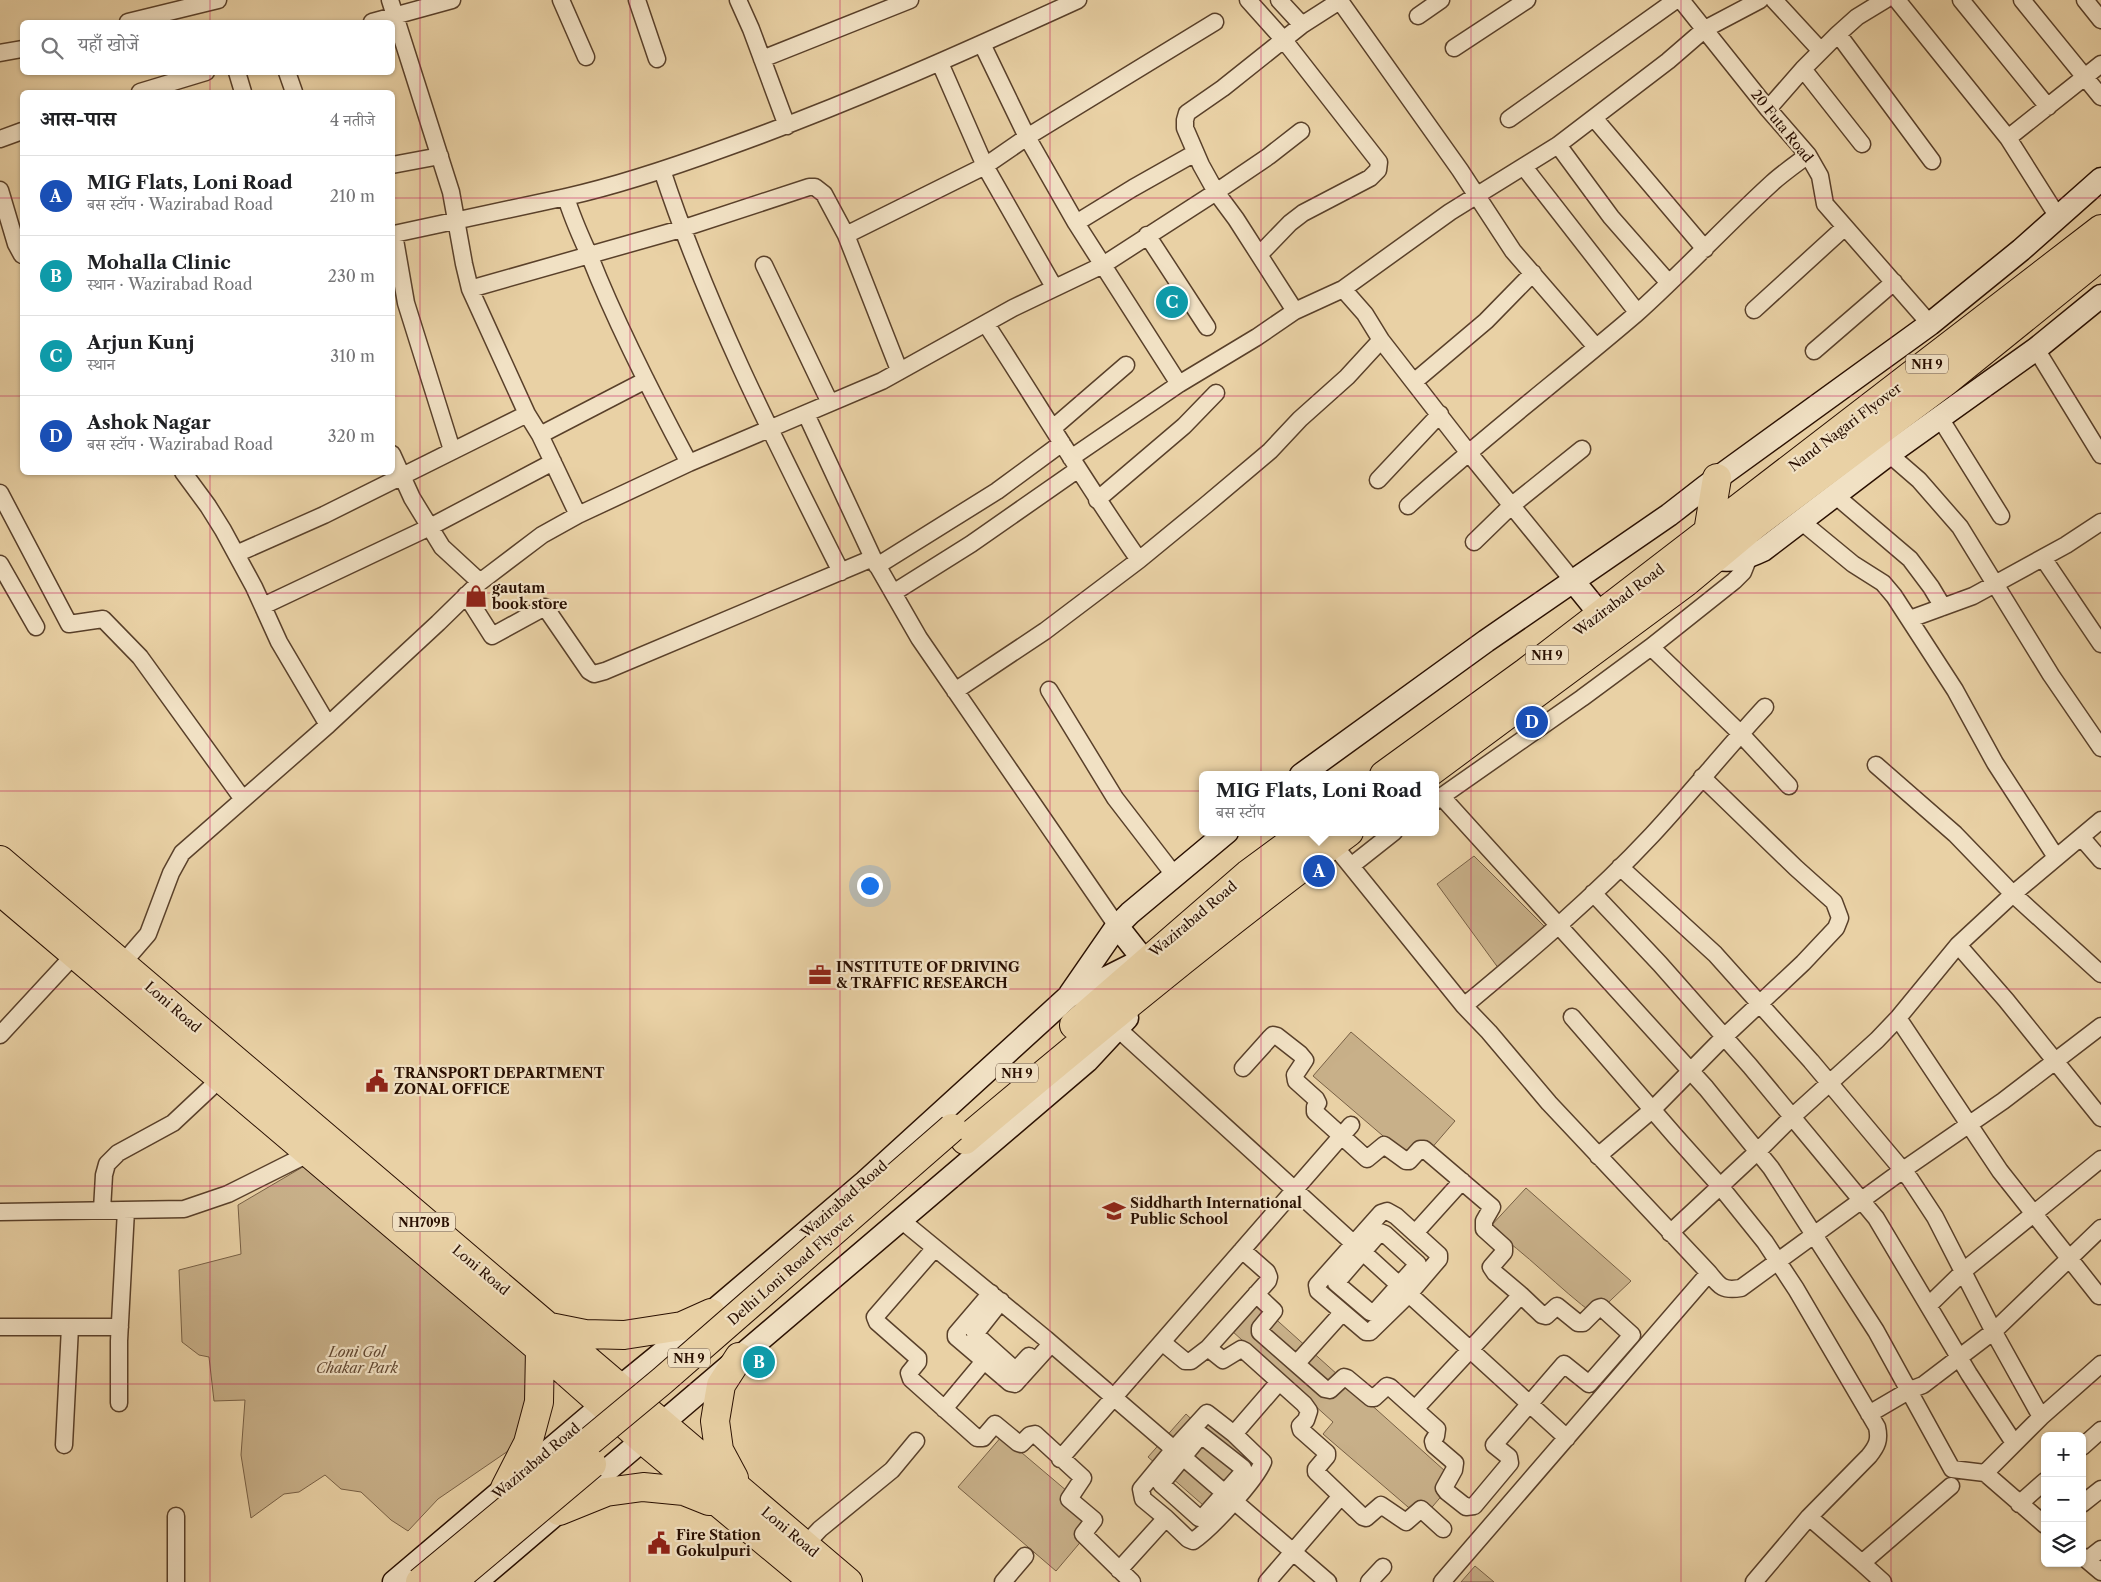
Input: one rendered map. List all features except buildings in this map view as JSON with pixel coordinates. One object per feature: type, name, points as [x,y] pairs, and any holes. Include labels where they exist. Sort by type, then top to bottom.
[{"type":"highway","name":"Nand Nagari Flyover","points":[[1714,559],[1755,511],[2101,229]]},
{"type":"highway","name":"Nand Nagari Flyover","points":[[1708,532],[1755,511],[1945,382],[2101,256]]},
{"type":"highway","points":[[1708,532],[1717,478]]},
{"type":"highway","name":"Wazirabad Road","points":[[1390,771],[1526,672],[1708,532]]},
{"type":"highway","name":"Wazirabad Road","points":[[1439,786],[1714,559]]},
{"type":"highway","name":"Wazirabad Road","points":[[1157,961],[1248,874],[1293,836]]},
{"type":"highway","name":"Wazirabad Road","points":[[1157,961],[1260,898],[1341,838]]},
{"type":"highway","name":"Loni Road","points":[[0,860],[122,964],[318,1145],[734,1499],[814,1582]]},
{"type":"highway","name":"Loni Road","points":[[0,890],[221,1078],[318,1145]]},
{"type":"highway","name":"Delhi Loni Road Flyover","points":[[420,1582],[662,1381],[1157,961]]},
{"type":"highway","name":"Delhi Loni Road Flyover","points":[[452,1582],[674,1394],[973,1134],[1091,1018]]},
{"type":"highway","points":[[505,1488],[528,1443],[537,1410],[543,1338],[585,1334],[624,1335],[682,1326],[711,1313]]},
{"type":"highway","points":[[569,1503],[606,1492],[643,1487],[734,1499],[719,1450],[715,1421],[721,1385],[739,1357]]},
{"type":"highway","name":"Loni Road","points":[[734,1499],[805,1545],[848,1582]]},
{"type":"street","points":[[136,20],[218,0]]},
{"type":"street","points":[[375,20],[392,8],[449,0]]},
{"type":"street","points":[[561,0],[586,57]]},
{"type":"street","points":[[637,0],[657,58]]},
{"type":"street","points":[[738,0],[787,126]]},
{"type":"street","points":[[762,59],[910,0]]},
{"type":"street","points":[[395,235],[566,197],[662,170],[787,126],[940,63],[1078,0]]},
{"type":"street","points":[[1248,0],[1283,39],[1379,162],[1378,170],[1370,178],[1303,213],[1290,223],[1259,255]]},
{"type":"street","points":[[1279,0],[1302,25]]},
{"type":"street","points":[[1295,311],[1216,192],[1195,153],[1185,128],[1185,120],[1187,113],[1223,88],[1283,39],[1340,0],[1394,75],[1513,250],[1596,347]]},
{"type":"street","points":[[1418,16],[1441,0]]},
{"type":"street","points":[[1454,48],[1527,0]]},
{"type":"street","points":[[1508,119],[1676,0]]},
{"type":"street","name":"20 Futa Road","points":[[1681,0],[1768,109],[1808,155],[1820,176],[1826,204],[1930,324]]},
{"type":"street","points":[[893,592],[979,539],[1180,384],[1295,311],[1343,289],[1450,212],[1558,146],[1668,61],[1705,29],[1760,0]]},
{"type":"street","points":[[1774,0],[1822,51]]},
{"type":"street","points":[[1768,109],[1803,69],[1838,34],[1858,17],[1885,0]]},
{"type":"street","points":[[1897,0],[2008,138],[2058,217]]},
{"type":"street","points":[[1961,0],[2048,107]]},
{"type":"street","points":[[2022,0],[2101,97]]},
{"type":"street","points":[[2085,0],[2101,20]]},
{"type":"street","points":[[392,8],[451,192],[470,289],[527,414],[554,462],[578,515]]},
{"type":"street","points":[[846,235],[985,166],[1027,137],[1215,22]]},
{"type":"street","points":[[1838,34],[1932,161]]},
{"type":"street","points":[[982,44],[1027,137],[1076,223],[1180,384]]},
{"type":"street","points":[[0,53],[20,48]]},
{"type":"street","points":[[940,63],[985,166],[1054,288]]},
{"type":"street","points":[[2008,138],[2101,64]]},
{"type":"street","points":[[1803,69],[1862,144]]},
{"type":"street","points":[[166,89],[199,75]]},
{"type":"street","points":[[238,75],[242,90]]},
{"type":"street","points":[[288,75],[293,90]]},
{"type":"street","points":[[1594,118],[1705,249]]},
{"type":"street","points":[[122,964],[148,934],[171,873],[182,853],[328,724],[480,582],[542,535],[578,515],[688,463],[882,382],[899,370],[1054,288],[1103,265],[1269,156],[1300,130]]},
{"type":"street","points":[[0,139],[20,132]]},
{"type":"street","points":[[1558,146],[1611,217],[1668,282]]},
{"type":"street","points":[[1076,223],[1195,153]]},
{"type":"street","points":[[1408,506],[1468,452],[1637,312],[1775,181],[1808,155]]},
{"type":"street","points":[[395,164],[440,156]]},
{"type":"street","points":[[1524,167],[1637,312]]},
{"type":"street","points":[[662,170],[681,229],[701,279],[768,428],[841,572]]},
{"type":"street","points":[[1307,771],[1486,641],[1669,515],[1717,478],[1930,324],[2021,250],[2101,179]]},
{"type":"street","points":[[470,289],[681,229],[805,188],[815,187],[824,194],[846,235],[899,370]]},
{"type":"street","points":[[0,190],[16,244],[20,251]]},
{"type":"street","points":[[566,197],[571,215],[600,283],[688,463]]},
{"type":"street","points":[[1754,310],[1844,227]]},
{"type":"street","points":[[1147,235],[1207,327]]},
{"type":"street","points":[[395,245],[406,303],[452,450]]},
{"type":"street","points":[[764,265],[830,403]]},
{"type":"street","points":[[1415,381],[1486,321],[1533,273]]},
{"type":"street","points":[[1814,351],[1894,282]]},
{"type":"street","points":[[1343,289],[1365,314],[1381,340],[1415,381],[1468,452],[1600,614]]},
{"type":"street","points":[[1714,559],[1735,561],[1764,550],[1889,454],[2036,349],[2101,296]]},
{"type":"street","points":[[986,324],[1054,428],[1097,500],[1139,560]]},
{"type":"street","points":[[955,691],[1045,631],[1139,560],[1270,451],[1381,340]]},
{"type":"street","points":[[2036,349],[2101,455]]},
{"type":"street","points":[[1054,428],[1126,365]]},
{"type":"street","points":[[540,435],[646,380]]},
{"type":"street","points":[[1097,500],[1184,426],[1216,393]]},
{"type":"street","points":[[236,554],[403,477],[452,450],[527,414]]},
{"type":"street","points":[[806,414],[875,562],[919,638],[1117,926],[1157,961]]},
{"type":"street","points":[[1378,480],[1440,414]]},
{"type":"street","points":[[1940,418],[2001,516]]},
{"type":"street","points":[[466,595],[492,636],[545,607],[589,671],[594,674],[841,572],[875,562],[997,491],[1062,443]]},
{"type":"street","points":[[1474,542],[1511,506],[1582,448]]},
{"type":"street","points":[[1889,454],[1919,480],[1960,527],[2051,675],[2101,748]]},
{"type":"street","points":[[395,460],[412,498],[442,547],[480,582]]},
{"type":"street","points":[[263,606],[430,527],[554,462]]},
{"type":"street","points":[[185,475],[208,506],[236,554],[280,642],[328,724]]},
{"type":"street","points":[[0,493],[68,624],[102,619],[140,657],[242,798]]},
{"type":"street","points":[[1836,496],[1910,559],[1932,587],[1943,607]]},
{"type":"street","points":[[1802,522],[1853,564],[1883,583],[1910,620],[1955,690],[1995,763],[2056,857]]},
{"type":"street","points":[[1910,620],[1973,596],[2043,558],[2101,522]]},
{"type":"street","points":[[1439,787],[1582,698],[1651,647],[1734,581],[1743,572],[1749,557]]},
{"type":"street","points":[[2043,558],[2101,644]]},
{"type":"street","points":[[0,564],[36,627]]},
{"type":"street","points":[[1651,647],[1740,733],[1789,786]]},
{"type":"street","points":[[1050,690],[1115,798],[1175,876]]},
{"type":"street","points":[[1464,1006],[1560,927],[1652,835],[1764,707]]},
{"type":"street","points":[[1876,765],[1949,829],[2013,894],[2101,974]]},
{"type":"street","points":[[1598,1156],[1652,1110],[1724,1037],[1803,963],[1836,928],[1840,918],[1834,902],[1702,778]]},
{"type":"street","points":[[1439,795],[1690,1072],[1771,1168],[1876,1330],[1952,1469],[1985,1473],[2041,1522]]},
{"type":"street","points":[[1670,1233],[1898,1018],[1958,945],[2013,894],[2056,857],[2082,838],[2101,820]]},
{"type":"street","points":[[1222,836],[1117,926],[1091,1018],[1294,1190],[1567,1438]]},
{"type":"street","points":[[1351,866],[1389,836]]},
{"type":"street","points":[[1341,838],[1351,866],[1464,1006],[1598,1156],[1718,1284],[1728,1290],[1741,1288],[1902,1170],[1969,1123],[2003,1102],[2101,1026]]},
{"type":"street","points":[[2082,838],[2101,860]]},
{"type":"street","points":[[1620,867],[1715,954],[1830,1083],[1902,1170],[1935,1216],[1994,1331],[2041,1416]]},
{"type":"street","points":[[1593,893],[1660,964],[1724,1037],[1876,1218],[1960,1358],[2014,1443]]},
{"type":"street","points":[[1958,945],[2056,1061],[2101,1118]]},
{"type":"street","points":[[0,1035],[75,954]]},
{"type":"street","name":"Wazirabad Road","points":[[394,1582],[865,1182],[1091,1018],[1157,961]]},
{"type":"street","points":[[1572,1017],[1720,1186],[1765,1242],[1877,1427],[1879,1436],[1877,1446],[1809,1517],[1754,1582]]},
{"type":"street","name":"Wazirabad Road","points":[[476,1582],[1087,1061],[1091,1018]]},
{"type":"street","points":[[1898,1018],[2000,1171],[2099,1296]]},
{"type":"street","points":[[1243,1068],[1269,1039],[1274,1035],[1277,1036],[1305,1060],[1295,1075],[1296,1081],[1316,1099],[1318,1103],[1315,1107],[1315,1112],[1346,1130],[1367,1159],[1384,1145],[1406,1161],[1409,1161],[1420,1149],[1424,1149],[1492,1207],[1484,1221],[1484,1229],[1504,1247],[1504,1252],[1491,1267],[1494,1273],[1521,1295],[1542,1316],[1546,1316],[1557,1306],[1578,1323],[1583,1323],[1601,1307],[1632,1335],[1590,1384],[1586,1383],[1564,1364],[1494,1445],[1509,1457],[1510,1463],[1474,1506],[1469,1508],[1444,1488],[1454,1470],[1455,1463],[1434,1445],[1433,1441],[1437,1429],[1390,1387],[1387,1386],[1374,1398],[1371,1398],[1344,1377],[1335,1388],[1325,1389],[1260,1332],[1260,1328],[1274,1311],[1256,1294]]},
{"type":"street","points":[[102,1210],[104,1174],[107,1164],[118,1152],[173,1123],[221,1078]]},
{"type":"street","points":[[1060,1459],[1346,1130]]},
{"type":"street","points":[[0,1212],[184,1209],[204,1204],[228,1194],[318,1145]]},
{"type":"street","points":[[1929,1305],[1963,1271],[2101,1159]]},
{"type":"street","points":[[1415,1233],[1462,1182]]},
{"type":"street","points":[[119,1404],[120,1328],[126,1210]]},
{"type":"street","points":[[1387,1211],[1396,1216],[1439,1255],[1439,1259],[1374,1313],[1370,1312],[1336,1283],[1358,1248],[1381,1213],[1387,1211]]},
{"type":"street","points":[[901,1220],[1048,1341],[1328,1582]]},
{"type":"street","points":[[1869,1414],[1910,1390],[1923,1385],[1994,1331],[2101,1228]]},
{"type":"street","points":[[1380,1232],[1383,1232],[1417,1262],[1418,1266],[1404,1290],[1370,1332],[1362,1330],[1342,1313],[1318,1291],[1317,1285],[1358,1248],[1380,1232]]},
{"type":"street","points":[[935,1248],[875,1319],[918,1358],[918,1362],[909,1376],[977,1438],[983,1438],[995,1424],[1018,1444],[1021,1444],[1030,1435],[1035,1434],[1060,1459],[1083,1478],[1069,1497],[1094,1520],[1083,1534],[1132,1582]]},
{"type":"street","points":[[1162,1342],[1185,1362],[1191,1361],[1208,1348],[1256,1294],[1269,1277],[1267,1272],[1242,1250]]},
{"type":"street","points":[[1442,1582],[1709,1273]]},
{"type":"street","points":[[1415,1409],[1521,1295]]},
{"type":"street","points":[[996,1297],[975,1334],[1014,1369],[1048,1341]]},
{"type":"street","points":[[996,1297],[956,1334],[956,1337],[1010,1384],[1015,1384],[1048,1341]]},
{"type":"street","points":[[1297,1363],[1342,1313]]},
{"type":"street","points":[[0,1326],[120,1328]]},
{"type":"street","points":[[64,1445],[70,1327]]},
{"type":"street","points":[[1208,1348],[1223,1360],[1241,1350],[1245,1351],[1304,1404],[1309,1411],[1306,1420],[1300,1426],[1301,1430],[1327,1456],[1316,1469],[1316,1472],[1366,1518],[1381,1505],[1406,1522],[1420,1509],[1443,1529]]},
{"type":"street","points":[[944,1409],[984,1361]]},
{"type":"street","points":[[1985,1473],[2041,1416],[2101,1364]]},
{"type":"street","points":[[1234,1434],[1279,1382]]},
{"type":"street","points":[[1208,1413],[1234,1434],[1263,1462],[1254,1477],[1199,1518],[1161,1486],[1161,1482],[1178,1453],[1208,1413]]},
{"type":"street","points":[[2086,1443],[2101,1430]]},
{"type":"street","points":[[1201,1435],[1244,1471],[1229,1497],[1193,1541],[1188,1539],[1143,1499],[1141,1490],[1178,1453],[1201,1435]]},
{"type":"street","points":[[805,1545],[820,1529],[892,1470],[916,1441]]},
{"type":"street","points":[[542,1456],[557,1450],[567,1450],[576,1453],[583,1460],[584,1482],[569,1503]]},
{"type":"street","points":[[2019,1504],[2041,1485]]},
{"type":"street","points":[[1862,1563],[1951,1486]]},
{"type":"street","points":[[2086,1501],[2101,1489]]},
{"type":"street","points":[[1267,1582],[1341,1496]]},
{"type":"street","points":[[176,1516],[176,1582]]},
{"type":"street","points":[[1809,1517],[1883,1582]]},
{"type":"street","points":[[1119,1570],[1166,1518]]},
{"type":"street","points":[[2086,1557],[2101,1549]]},
{"type":"street","points":[[1003,1582],[1025,1556]]},
{"type":"street","points":[[2086,1560],[2101,1572]]},
{"type":"street","points":[[1369,1582],[1383,1567]]},
{"type":"green space","points":[[1474,856],[1545,927],[1499,969],[1437,884]]},
{"type":"green space","points":[[1351,1032],[1455,1121],[1417,1165],[1313,1076]]},
{"type":"green space","name":"Loni Gol Chakar Park","points":[[306,1165],[530,1352],[524,1429],[511,1449],[438,1499],[408,1531],[391,1520],[361,1492],[341,1489],[325,1475],[299,1492],[284,1494],[251,1518],[241,1455],[245,1400],[214,1401],[209,1357],[199,1355],[182,1342],[179,1270],[241,1254],[238,1205]]},
{"type":"green space","points":[[1526,1188],[1631,1281],[1595,1315],[1516,1248],[1489,1228]]},
{"type":"green space","points":[[1253,1288],[1270,1314],[1455,1480],[1422,1519],[1323,1434],[1333,1422],[1222,1322]]},
{"type":"green space","points":[[1186,1414],[1203,1430],[1217,1414],[1263,1454],[1211,1512],[1148,1457]]},
{"type":"green space","points":[[1002,1436],[1100,1519],[1056,1571],[958,1487]]},
{"type":"green space","points":[[1475,1566],[1494,1582],[1461,1582]]},
{"type":"place","name":"Arjun Kunj","points":[[1172,302]]},
{"type":"place","name":"gautam book store","points":[[476,596]]},
{"type":"place","name":"Ashok Nagar","points":[[1532,722]]},
{"type":"place","name":"MIG Flats, Loni Road","points":[[1319,871]]},
{"type":"place","name":"INSTITUTE OF DRIVING & TRAFFIC RESEARCH","points":[[820,975]]},
{"type":"place","name":"TRANSPORT DEPARTMENT ZONAL OFFICE","points":[[377,1081]]},
{"type":"place","name":"Siddharth International Public School","points":[[1114,1211]]},
{"type":"place","name":"Mohalla Clinic","points":[[759,1362]]},
{"type":"place","name":"Fire Station Gokulpuri","points":[[659,1543]]}]
